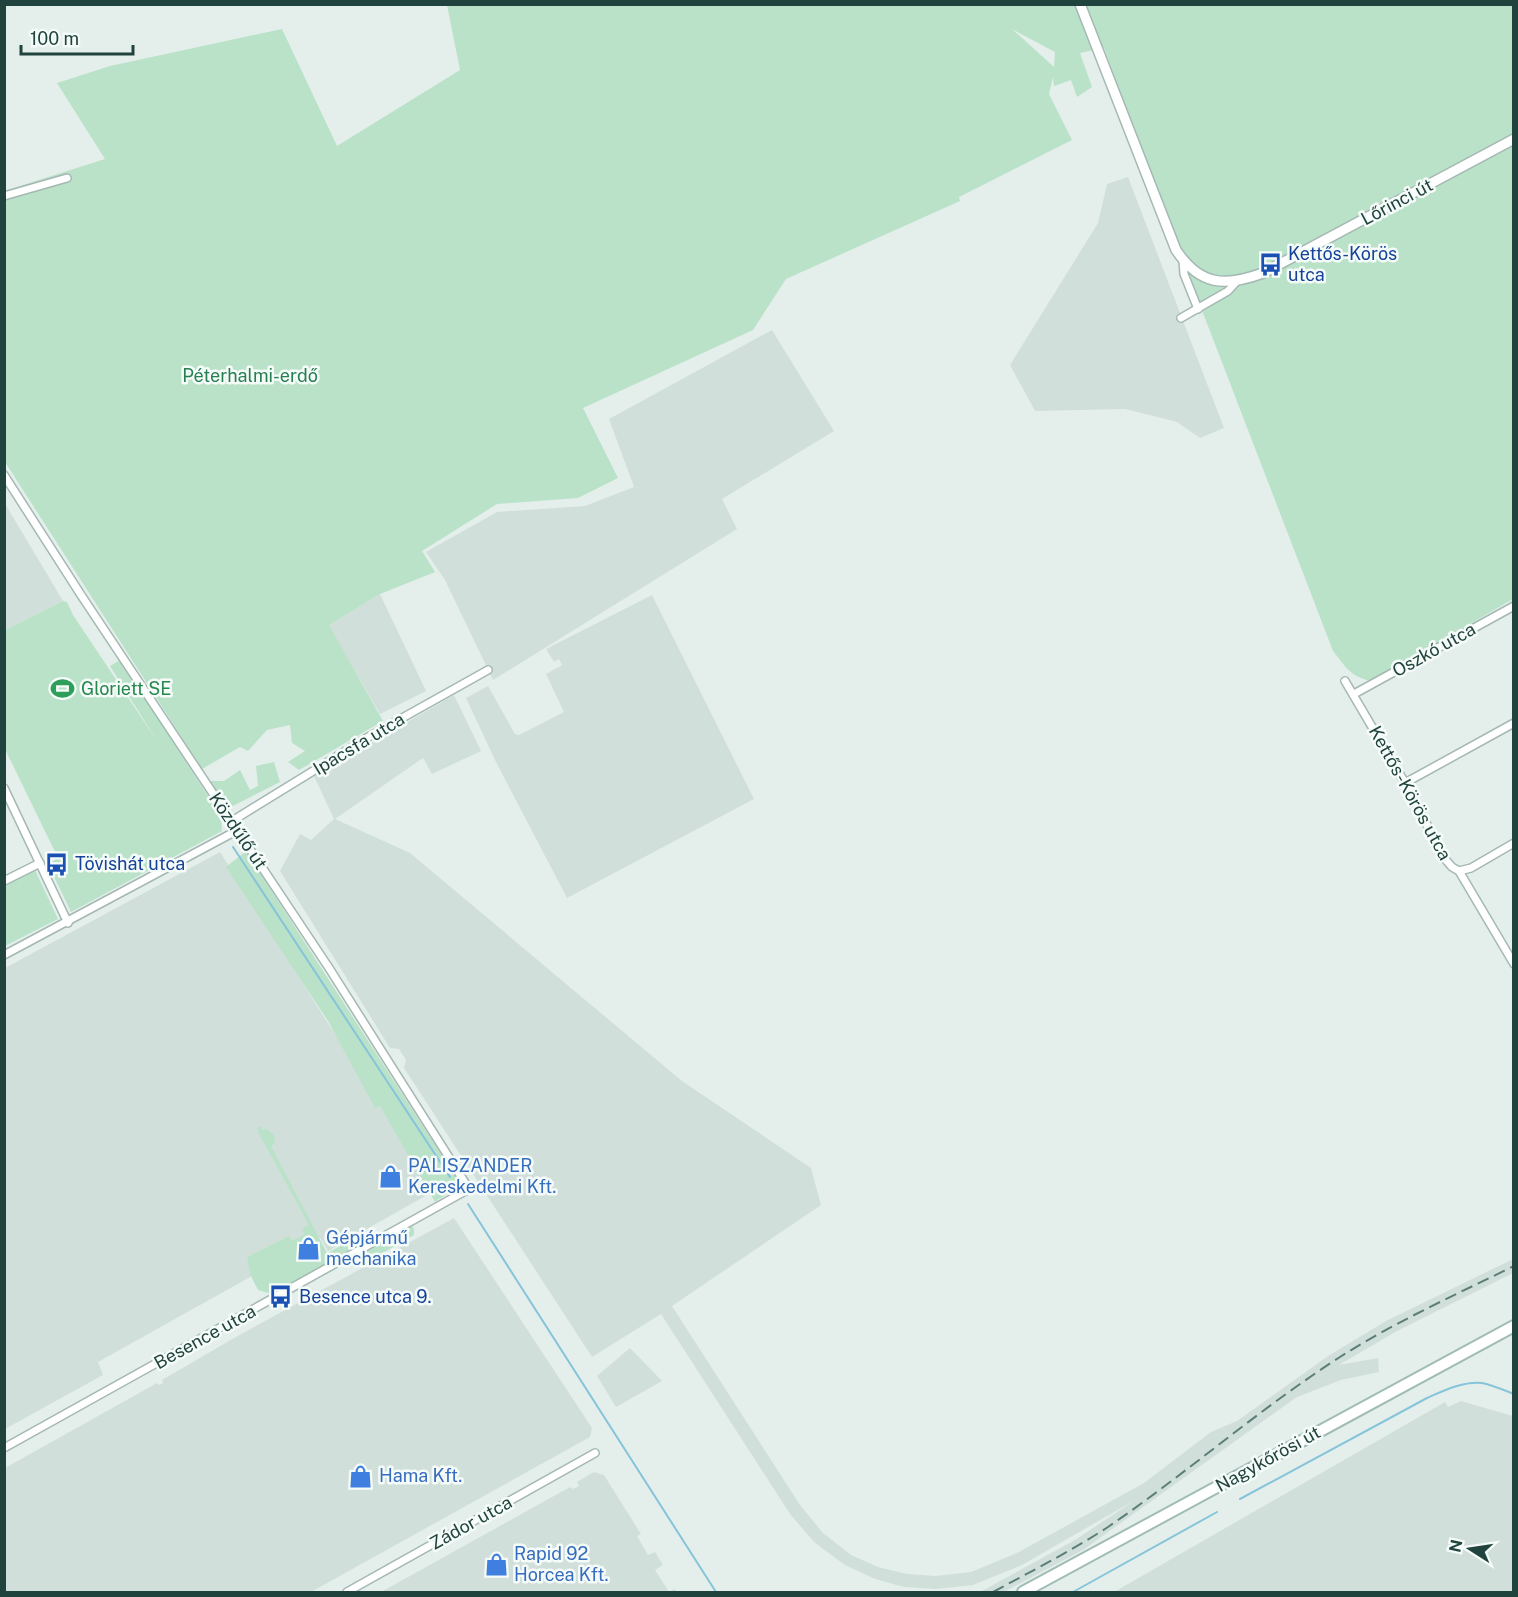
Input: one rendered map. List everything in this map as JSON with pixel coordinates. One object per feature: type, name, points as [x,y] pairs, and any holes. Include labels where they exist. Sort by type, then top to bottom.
[{"type":"main road","name":"Nagykőrösi út","points":[[1023,1593],[1514,1326]]},
{"type":"street","points":[[1080,4],[1176,250],[1183,261],[1184,274],[1198,309]]},
{"type":"street","name":"Lőrinci út","points":[[1183,261],[1191,270],[1217,281],[1237,281],[1263,273],[1514,139]]},
{"type":"street","points":[[5,194],[67,178]]},
{"type":"street","points":[[1181,318],[1228,291],[1237,281]]},
{"type":"street","name":"Közdűlő út","points":[[4,475],[330,968],[468,1189]]},
{"type":"street","name":"Oszkó utca","points":[[1353,694],[1514,606]]},
{"type":"street","name":"Ipacsfa utca","points":[[232,821],[370,736],[488,670]]},
{"type":"street","name":"Kettős-Körös utca","points":[[1346,681],[1405,783],[1445,859],[1459,871],[1514,964]]},
{"type":"street","points":[[1405,783],[1514,723]]},
{"type":"street","points":[[4,788],[68,922]]},
{"type":"street","points":[[4,955],[238,830]]},
{"type":"street","points":[[1459,871],[1471,868],[1514,843]]},
{"type":"street","points":[[4,881],[40,864]]},
{"type":"street","name":"Besence utca","points":[[4,1448],[468,1189]]},
{"type":"street","name":"Zádor utca","points":[[347,1593],[595,1453]]},
{"type":"shaded area","points":[[1128,177],[1224,428],[1200,438],[1177,422],[1125,409],[1035,411],[1010,365],[1098,223],[1107,184]]},
{"type":"shaded area","points":[[772,330],[834,431],[722,499],[737,529],[493,680],[445,580],[426,552],[497,512],[585,506],[634,487],[609,419]]},
{"type":"shaded area","points":[[4,502],[63,601],[5,630],[4,630]]},
{"type":"shaded area","points":[[380,594],[426,691],[380,714],[328,625]]},
{"type":"shaded area","points":[[652,595],[754,799],[567,898],[496,762],[466,698],[488,686],[515,734],[519,735],[564,712],[546,674],[562,665],[559,659],[554,662],[546,649]]},
{"type":"shaded area","points":[[454,695],[481,751],[432,774],[423,758],[335,819],[410,853],[682,1081],[811,1168],[821,1205],[672,1306],[800,1505],[823,1533],[851,1555],[878,1567],[907,1574],[936,1576],[971,1572],[1017,1553],[1144,1483],[1211,1432],[1237,1421],[1328,1356],[1386,1321],[1513,1259],[1513,1273],[1397,1331],[1339,1365],[1378,1358],[1379,1372],[1341,1380],[1297,1397],[1083,1550],[1004,1592],[980,1592],[1075,1540],[1135,1500],[1022,1565],[973,1585],[936,1589],[904,1587],[875,1579],[845,1565],[815,1543],[790,1514],[661,1314],[592,1357],[404,1068],[406,1060],[399,1049],[390,1048],[280,871],[300,834],[311,840],[334,819],[314,776]]},
{"type":"shaded area","points":[[220,852],[434,1191],[328,1251],[320,1238],[98,1362],[103,1375],[5,1429],[5,968]]},
{"type":"shaded area","points":[[454,1218],[592,1428],[590,1437],[311,1592],[5,1592],[5,1468],[157,1383],[159,1385],[163,1383],[162,1380],[234,1338]]},
{"type":"shaded area","points":[[630,1348],[662,1381],[616,1407],[597,1376]]},
{"type":"shaded area","points":[[1461,1401],[1513,1416],[1513,1592],[1114,1592],[1445,1402],[1448,1407]]},
{"type":"shaded area","points":[[594,1472],[604,1475],[641,1534],[637,1536],[648,1555],[655,1552],[663,1565],[655,1570],[669,1592],[381,1592],[570,1487],[573,1489],[579,1486],[577,1482]]},
{"type":"green space","name":"Péterhalmi-erdő","points":[[447,5],[1513,5],[1513,599],[1372,681],[1353,674],[1333,651],[1104,48],[1080,53],[1092,87],[1077,97],[1071,80],[1054,86],[1053,77],[1049,94],[1072,140],[959,197],[960,201],[786,279],[753,330],[583,408],[618,478],[578,498],[497,504],[422,551],[435,572],[380,594],[329,625],[383,721],[299,770],[288,762],[305,751],[292,743],[290,725],[267,730],[248,751],[240,747],[202,769],[5,462],[4,191],[105,159],[57,83],[110,66],[282,29],[337,146],[460,70]],"holes":[[[1012,29],[1055,52],[1054,67]]]},
{"type":"green space","name":"Gloriett SE","points":[[63,601],[67,602],[73,615],[157,741],[110,666],[120,660],[221,816],[222,831],[71,912],[48,864],[58,858],[5,749],[5,630]]},
{"type":"green space","points":[[274,762],[280,782],[233,806],[222,800],[210,781],[224,781],[240,770],[250,790],[258,786],[256,766]]},
{"type":"green space","points":[[246,851],[455,1176],[452,1189],[435,1202],[380,1106],[375,1108],[328,1021],[226,867]]},
{"type":"green space","points":[[35,870],[58,919],[5,946],[5,886]]},
{"type":"green space","points":[[261,1126],[263,1130],[267,1129],[274,1135],[275,1143],[271,1146],[327,1253],[348,1242],[348,1253],[272,1294],[258,1290],[251,1276],[247,1257],[289,1236],[292,1241],[305,1234],[302,1229],[309,1225],[258,1132],[257,1128]]},
{"type":"green space","points":[[412,1225],[414,1235],[360,1266],[356,1266],[351,1261]]},
{"type":"waterway","points":[[233,847],[450,1177]]},
{"type":"waterway","points":[[468,1204],[716,1592]]},
{"type":"waterway","points":[[1240,1499],[1427,1398],[1446,1390],[1460,1385],[1482,1383],[1514,1394]]},
{"type":"waterway","points":[[1073,1592],[1217,1512]]},
{"type":"railway","points":[[993,1592],[1066,1553],[1108,1527],[1281,1398],[1340,1357],[1404,1320],[1514,1266]]},
{"type":"place","name":"Kettős-Körös utca","points":[[1270,264]]},
{"type":"place","name":"Gloriett SE","points":[[63,689]]},
{"type":"place","name":"Tövishát utca","points":[[57,864]]},
{"type":"place","name":"PALISZANDER Kereskedelmi Kft.","points":[[390,1176]]},
{"type":"place","name":"Gépjármű mechanika","points":[[308,1248]]},
{"type":"place","name":"Besence utca 9.","points":[[281,1297]]},
{"type":"place","name":"Hama Kft.","points":[[361,1476]]},
{"type":"place","name":"Rapid 92 Horcea Kft.","points":[[496,1564]]}]
